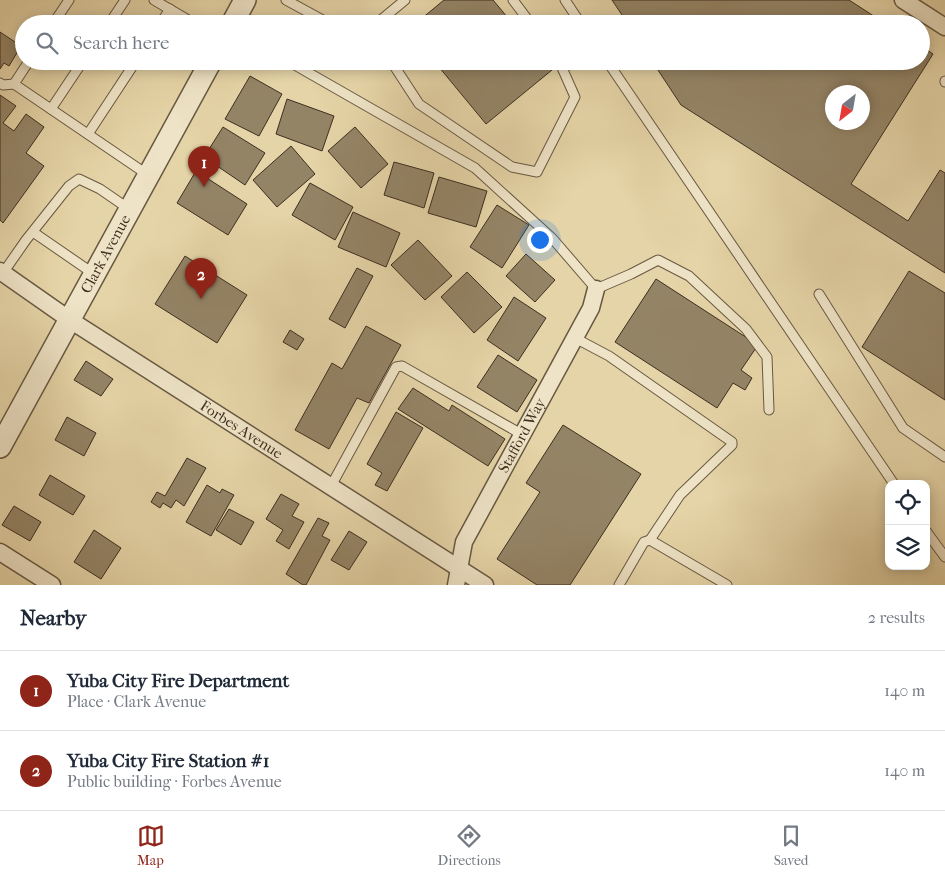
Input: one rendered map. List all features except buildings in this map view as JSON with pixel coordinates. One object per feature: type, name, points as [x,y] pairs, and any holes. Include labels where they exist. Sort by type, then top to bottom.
[{"type":"street","points":[[237,15],[245,0]]},
{"type":"street","points":[[903,0],[926,15]]},
{"type":"street","points":[[930,17],[945,27]]},
{"type":"street","name":"Clark Avenue","points":[[0,447],[206,70]]},
{"type":"street","name":"Forbes Avenue","points":[[2,272],[70,320],[485,585]]},
{"type":"street","name":"Stafford Way","points":[[456,585],[464,542],[591,308],[596,289]]},
{"type":"street","points":[[0,552],[52,585]]},
{"type":"lane","points":[[59,15],[69,0]]},
{"type":"lane","points":[[115,15],[125,0]]},
{"type":"lane","points":[[154,0],[180,15]]},
{"type":"lane","points":[[286,0],[314,15]]},
{"type":"lane","points":[[386,15],[404,0]]},
{"type":"lane","points":[[513,0],[524,15]]},
{"type":"lane","points":[[565,0],[575,15]]},
{"type":"lane","points":[[166,15],[170,9]]},
{"type":"lane","points":[[14,84],[23,70]]},
{"type":"lane","points":[[51,109],[77,70]]},
{"type":"lane","points":[[88,134],[130,70]]},
{"type":"lane","points":[[304,70],[475,168],[552,238],[596,289],[658,260],[689,276],[746,329],[767,357],[770,410]]},
{"type":"lane","points":[[397,70],[419,104],[512,167],[537,172],[575,98],[563,70]]},
{"type":"lane","points":[[613,70],[891,480]]},
{"type":"lane","points":[[0,83],[3,85],[14,84],[148,175]]},
{"type":"lane","points":[[2,272],[69,186],[79,180],[100,189],[130,210]]},
{"type":"lane","points":[[33,232],[94,274]]},
{"type":"lane","points":[[819,294],[903,428],[945,457]]},
{"type":"lane","points":[[575,338],[608,356],[732,442],[732,445],[680,494],[650,540],[644,542],[619,585]]},
{"type":"lane","points":[[331,486],[398,366],[402,366],[523,434]]},
{"type":"lane","points":[[930,536],[945,557]]},
{"type":"lane","points":[[650,540],[727,585]]},
{"type":"place","name":"Yuba City Fire Department","points":[[204,187]]},
{"type":"place","name":"Yuba City Fire Station #1","points":[[201,299]]}]
